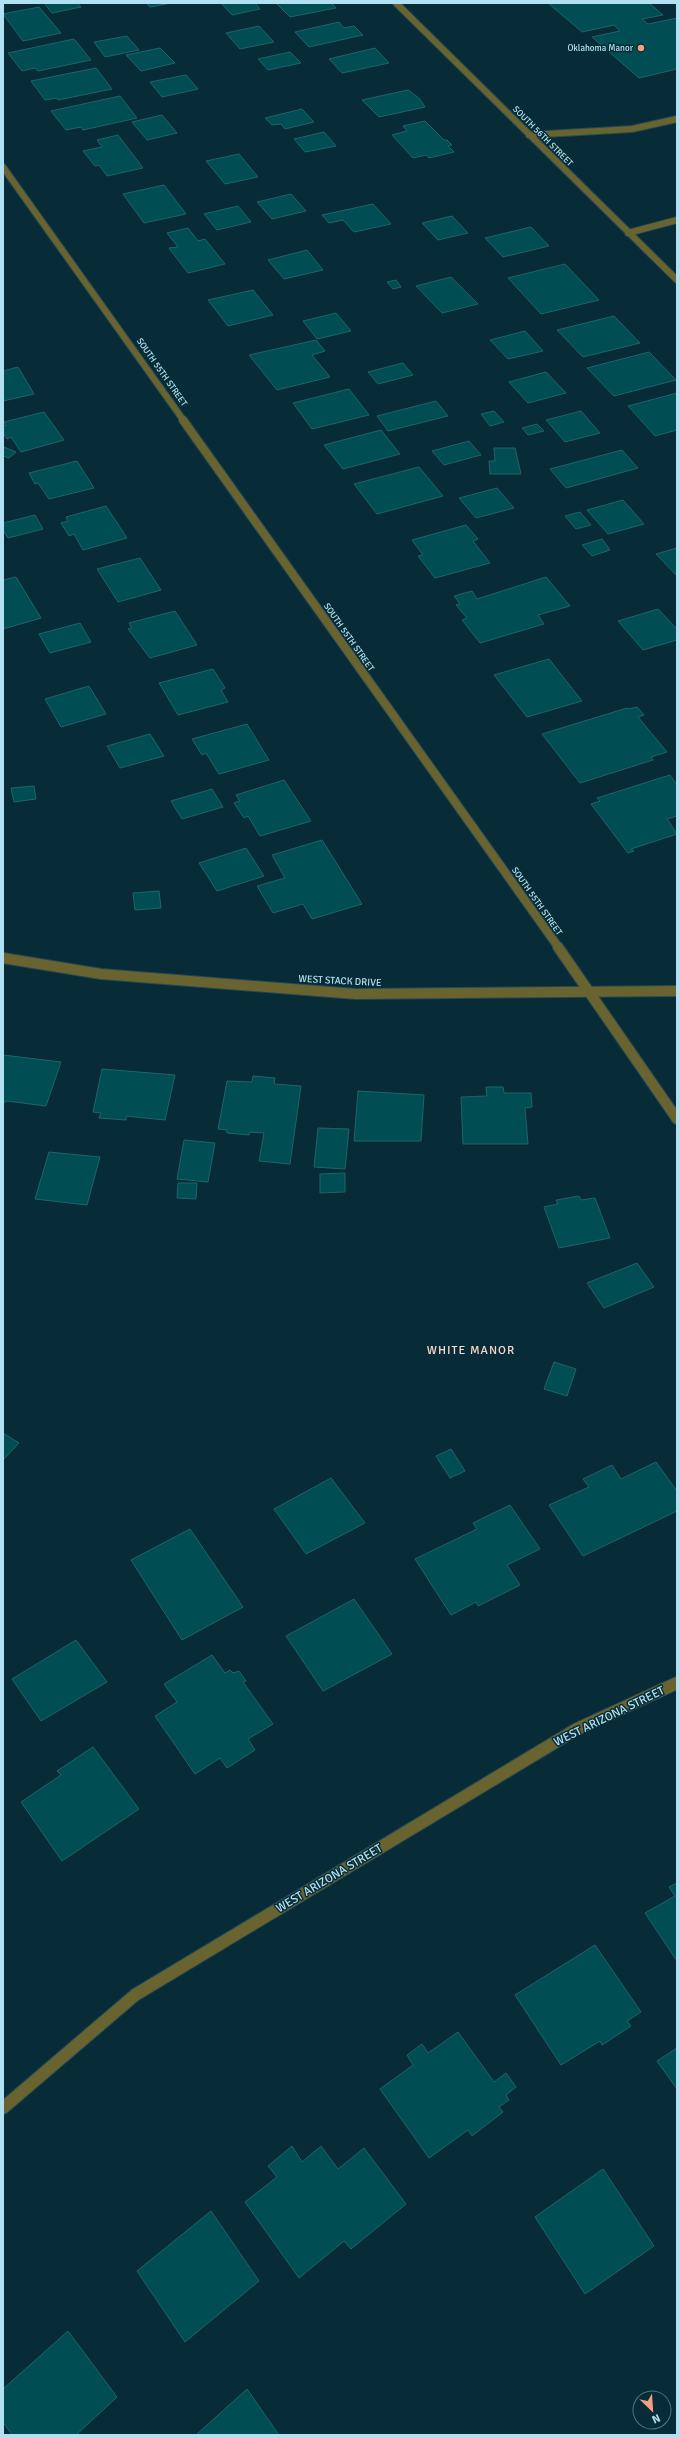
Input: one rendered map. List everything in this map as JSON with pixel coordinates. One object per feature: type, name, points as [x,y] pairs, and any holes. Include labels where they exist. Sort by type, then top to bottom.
[{"type":"street","name":"SOUTH 56TH STREET","points":[[396,3],[677,280]]},
{"type":"street","points":[[529,135],[632,129],[677,119]]},
{"type":"street","name":"SOUTH 55TH STREET","points":[[3,167],[590,993],[677,1119]]},
{"type":"street","points":[[628,233],[677,220]]},
{"type":"street","name":"WEST STACK DRIVE","points":[[3,958],[101,974],[356,994],[677,991]]},
{"type":"street","name":"WEST ARIZONA STREET","points":[[3,2108],[135,1995],[577,1729],[677,1683]]},
{"type":"building","points":[[44,3],[77,3],[81,7],[52,13]]},
{"type":"building","points":[[146,3],[172,3],[150,7]]},
{"type":"building","points":[[221,3],[255,3],[260,9],[232,15]]},
{"type":"building","points":[[331,3],[336,8],[290,17],[277,4]]},
{"type":"building","name":"Oklahoma Manor","points":[[548,3],[649,3],[663,15],[642,19],[648,24],[677,18],[677,69],[639,78],[592,37],[620,31],[614,25],[582,32]]},
{"type":"building","points":[[39,7],[61,33],[23,41],[3,14]]},
{"type":"building","points":[[339,22],[344,28],[354,26],[363,35],[309,47],[295,32]]},
{"type":"building","points":[[259,26],[274,42],[240,49],[226,33]]},
{"type":"building","points":[[127,36],[139,50],[105,57],[94,42]]},
{"type":"building","points":[[74,39],[91,60],[38,71],[35,68],[22,71],[8,53]]},
{"type":"building","points":[[160,48],[175,63],[141,71],[126,55]]},
{"type":"building","points":[[375,48],[389,63],[342,73],[329,59]]},
{"type":"building","points":[[290,52],[301,63],[268,70],[258,59]]},
{"type":"building","points":[[96,68],[112,89],[58,100],[57,98],[45,100],[31,81]]},
{"type":"building","points":[[186,75],[198,89],[162,97],[150,82]]},
{"type":"building","points":[[408,90],[419,98],[425,107],[379,117],[362,100]]},
{"type":"building","points":[[120,96],[137,118],[83,130],[81,127],[66,130],[51,111]]},
{"type":"building","points":[[302,109],[314,122],[285,129],[281,124],[272,125],[265,118]]},
{"type":"building","points":[[162,115],[177,133],[147,140],[132,122]]},
{"type":"building","points":[[425,121],[444,140],[447,140],[452,145],[448,146],[454,152],[429,158],[426,155],[413,158],[392,135],[407,131],[403,126]]},
{"type":"building","points":[[324,132],[336,146],[305,152],[294,139]]},
{"type":"building","points":[[118,135],[143,168],[107,176],[99,165],[95,166],[83,151],[102,147],[97,140]]},
{"type":"building","points":[[239,154],[258,177],[225,184],[206,161]]},
{"type":"building","points":[[164,185],[186,214],[144,223],[123,194]]},
{"type":"building","points":[[291,194],[306,211],[272,219],[257,202]]},
{"type":"building","points":[[373,204],[391,224],[354,232],[343,220],[329,223],[322,215]]},
{"type":"building","points":[[238,206],[251,222],[217,230],[204,214]]},
{"type":"building","points":[[452,216],[468,233],[438,240],[422,223]]},
{"type":"building","points":[[531,227],[549,246],[503,257],[485,238]]},
{"type":"building","points":[[188,228],[198,241],[205,239],[225,264],[188,273],[169,248],[178,247],[167,233]]},
{"type":"building","points":[[307,250],[323,270],[284,279],[268,260]]},
{"type":"building","points":[[565,264],[599,300],[541,314],[508,278]]},
{"type":"building","points":[[451,277],[478,304],[442,313],[416,286]]},
{"type":"building","points":[[396,280],[401,287],[393,289],[387,282]]},
{"type":"building","points":[[253,290],[273,315],[228,326],[208,300]]},
{"type":"building","points":[[336,313],[351,331],[317,339],[303,321]]},
{"type":"building","points":[[614,316],[640,343],[583,357],[557,330]]},
{"type":"building","points":[[525,331],[543,351],[508,359],[490,340]]},
{"type":"building","points":[[316,340],[325,351],[312,355],[330,377],[277,390],[249,355]]},
{"type":"building","points":[[649,352],[676,380],[614,396],[587,368]]},
{"type":"building","points":[[403,363],[413,375],[378,384],[368,372]]},
{"type":"building","points":[[18,367],[34,394],[3,401],[3,371]]},
{"type":"building","points":[[546,372],[566,393],[528,403],[509,382]]},
{"type":"building","points":[[349,389],[369,415],[312,429],[293,403]]},
{"type":"building","points":[[677,393],[677,430],[655,436],[628,406]]},
{"type":"building","points":[[436,401],[448,416],[388,431],[377,416]]},
{"type":"building","points":[[494,411],[504,422],[490,426],[481,414]]},
{"type":"building","points":[[581,411],[600,433],[565,442],[546,420]]},
{"type":"building","points":[[44,412],[64,440],[21,452],[11,437],[7,439],[3,433],[3,426],[6,425],[4,422]]},
{"type":"building","points":[[537,424],[544,431],[528,435],[522,428]]},
{"type":"building","points":[[381,430],[400,454],[343,469],[324,445]]},
{"type":"building","points":[[469,441],[481,455],[444,465],[432,451]]},
{"type":"building","points":[[4,447],[16,452],[9,458],[3,456]]},
{"type":"building","points":[[494,448],[515,448],[521,474],[490,474],[489,461],[495,461]]},
{"type":"building","points":[[622,450],[638,468],[566,488],[550,469]]},
{"type":"building","points":[[77,461],[94,488],[49,499],[38,483],[35,484],[29,473]]},
{"type":"building","points":[[419,467],[443,496],[377,514],[354,484]]},
{"type":"building","points":[[497,488],[514,508],[476,518],[459,498]]},
{"type":"building","points":[[623,500],[644,524],[608,534],[587,510]]},
{"type":"building","points":[[106,506],[127,538],[83,550],[74,534],[69,536],[61,523],[68,521],[66,517]]},
{"type":"building","points":[[580,512],[591,525],[576,529],[565,516]]},
{"type":"building","points":[[35,515],[43,529],[8,538],[3,530],[3,523]]},
{"type":"building","points":[[466,525],[478,539],[473,541],[490,563],[435,578],[418,556],[423,555],[412,540]]},
{"type":"building","points":[[602,539],[610,550],[592,556],[582,545]]},
{"type":"building","points":[[677,548],[677,576],[656,554]]},
{"type":"building","points":[[140,558],[161,590],[118,602],[97,569]]},
{"type":"building","points":[[16,577],[41,618],[3,629],[3,580]]},
{"type":"building","points":[[546,577],[570,606],[538,615],[544,624],[480,643],[462,620],[467,618],[456,605],[460,604],[454,596],[472,591],[477,599]]},
{"type":"building","points":[[658,609],[677,629],[677,640],[643,650],[618,621]]},
{"type":"building","points":[[175,611],[197,645],[150,658],[128,629],[132,628],[129,623]]},
{"type":"building","points":[[80,623],[91,642],[50,653],[39,634]]},
{"type":"building","points":[[549,659],[582,701],[527,717],[494,675]]},
{"type":"building","points":[[213,669],[225,688],[221,690],[228,702],[178,715],[159,683]]},
{"type":"building","points":[[89,686],[106,714],[61,727],[45,699]]},
{"type":"building","points":[[637,707],[644,715],[638,717],[667,752],[651,757],[653,760],[580,783],[542,734],[627,708]]},
{"type":"building","points":[[247,724],[269,760],[219,774],[206,753],[202,755],[192,739]]},
{"type":"building","points":[[150,734],[164,756],[120,768],[107,746]]},
{"type":"building","points":[[670,775],[677,785],[677,816],[667,819],[677,834],[631,849],[634,851],[628,853],[591,804],[600,801],[597,798]]},
{"type":"building","points":[[284,780],[311,821],[260,836],[248,816],[244,818],[234,803],[240,801],[236,795]]},
{"type":"building","points":[[34,786],[36,799],[14,802],[11,788]]},
{"type":"building","points":[[212,789],[223,807],[182,819],[171,801]]},
{"type":"building","points":[[322,840],[362,904],[312,919],[303,904],[273,913],[257,886],[285,878],[272,855]]},
{"type":"building","points":[[246,848],[264,876],[217,891],[199,863]]},
{"type":"building","points":[[159,891],[161,908],[135,910],[133,893]]},
{"type":"building","points":[[3,1055],[61,1062],[46,1106],[7,1101],[3,1103]]},
{"type":"building","points":[[102,1069],[175,1075],[165,1120],[126,1116],[126,1120],[99,1118],[101,1113],[93,1112]]},
{"type":"building","points":[[253,1076],[275,1078],[274,1084],[301,1086],[290,1164],[259,1161],[264,1133],[250,1132],[249,1135],[227,1133],[227,1130],[218,1129],[227,1081],[252,1082]]},
{"type":"building","points":[[486,1087],[503,1087],[504,1093],[531,1093],[532,1107],[525,1108],[528,1144],[463,1144],[461,1097],[487,1096]]},
{"type":"building","points":[[358,1091],[424,1095],[421,1141],[354,1141]]},
{"type":"building","points":[[318,1128],[349,1129],[345,1169],[314,1167]]},
{"type":"building","points":[[184,1140],[215,1143],[208,1182],[177,1179]]},
{"type":"building","points":[[49,1152],[100,1157],[87,1205],[35,1199]]},
{"type":"building","points":[[345,1173],[345,1192],[320,1193],[320,1174]]},
{"type":"building","points":[[178,1183],[197,1183],[196,1199],[177,1198]]},
{"type":"building","points":[[579,1196],[581,1200],[595,1198],[610,1238],[559,1248],[544,1207],[558,1204],[556,1200]]},
{"type":"building","points":[[637,1263],[654,1287],[604,1308],[587,1283]]},
{"type":"building","points":[[554,1362],[576,1369],[567,1396],[544,1389]]},
{"type":"building","points":[[3,1433],[19,1443],[3,1460]]},
{"type":"building","points":[[451,1449],[465,1471],[450,1478],[436,1456]]},
{"type":"building","points":[[656,1462],[677,1491],[677,1511],[583,1556],[549,1505],[589,1487],[583,1479],[612,1465],[621,1479]]},
{"type":"building","points":[[331,1478],[365,1523],[306,1554],[274,1509]]},
{"type":"building","points":[[510,1505],[540,1549],[507,1565],[520,1585],[478,1606],[476,1602],[451,1615],[415,1559],[477,1529],[473,1523]]},
{"type":"building","points":[[190,1529],[243,1607],[182,1640],[131,1560]]},
{"type":"building","points":[[354,1599],[392,1654],[323,1691],[286,1636]]},
{"type":"building","points":[[76,1640],[107,1682],[41,1721],[12,1679]]},
{"type":"building","points":[[212,1655],[225,1673],[230,1670],[233,1673],[239,1671],[246,1681],[243,1682],[273,1724],[248,1739],[255,1750],[227,1768],[220,1758],[195,1774],[155,1716],[177,1702],[164,1684]]},
{"type":"building","points":[[93,1747],[139,1809],[62,1861],[21,1802],[61,1775],[57,1771]]},
{"type":"building","points":[[677,1883],[677,1961],[645,1913],[675,1896],[669,1887]]},
{"type":"building","points":[[595,1945],[641,2012],[627,2021],[631,2026],[602,2045],[600,2041],[561,2065],[515,1995]]},
{"type":"building","points":[[458,2032],[494,2082],[506,2073],[516,2087],[506,2095],[509,2100],[499,2107],[503,2112],[472,2136],[468,2130],[429,2158],[380,2089],[413,2065],[407,2055],[422,2044],[428,2053]]},
{"type":"building","points":[[677,2048],[677,2089],[657,2061]]},
{"type":"building","points":[[292,2146],[302,2162],[321,2146],[338,2169],[364,2148],[406,2204],[351,2249],[344,2241],[299,2278],[245,2202],[277,2177],[268,2166]]},
{"type":"building","points":[[603,2169],[654,2246],[585,2294],[535,2217]]},
{"type":"building","points":[[211,2211],[259,2281],[185,2342],[137,2271]]},
{"type":"building","points":[[68,2331],[117,2397],[76,2435],[12,2435],[3,2422],[3,2389]]},
{"type":"building","points":[[247,2389],[279,2435],[196,2435]]},
{"type":"place","name":"Oklahoma Manor","points":[[641,48]]},
{"type":"district","name":"WHITE MANOR","points":[[471,1350]]}]
